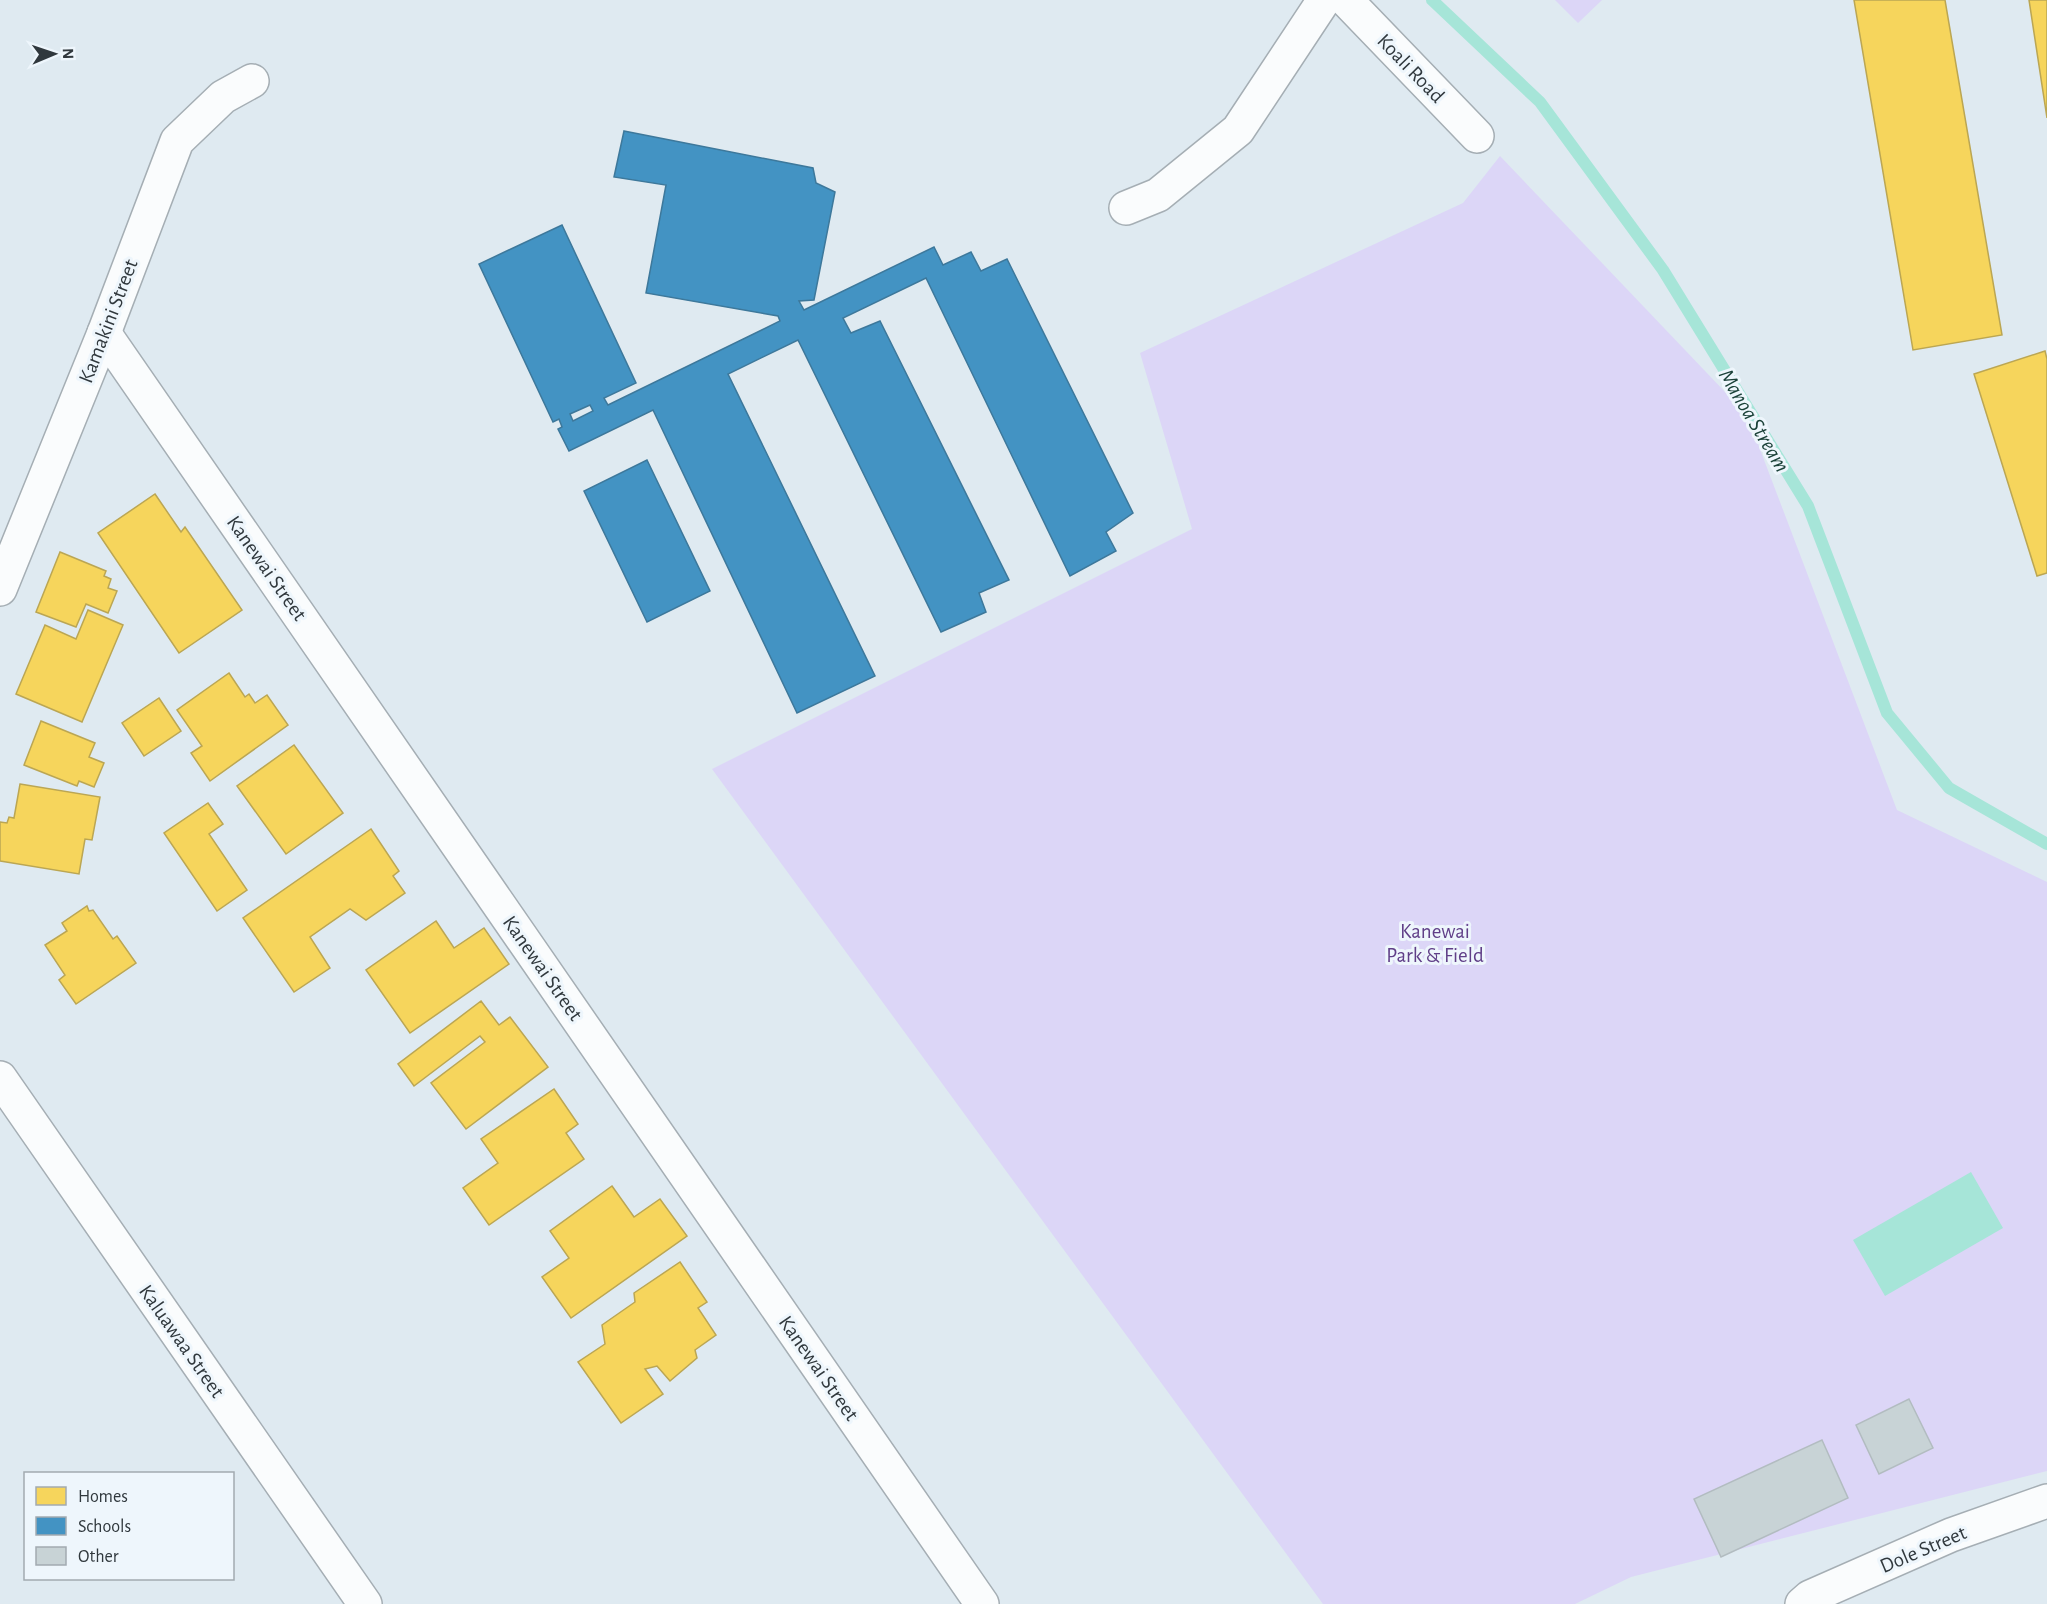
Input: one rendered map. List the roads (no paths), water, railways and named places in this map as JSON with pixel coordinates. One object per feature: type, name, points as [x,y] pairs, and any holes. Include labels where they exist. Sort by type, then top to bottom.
[{"type":"street","points":[[1126,208],[1158,195],[1238,130],[1324,0]]},
{"type":"street","name":"Koali Road","points":[[1346,0],[1477,136]]},
{"type":"street","name":"Kamakini Street","points":[[0,590],[104,333],[177,141],[223,97],[252,81]]},
{"type":"street","name":"Kanewai Street","points":[[104,333],[982,1604]]},
{"type":"street","name":"Kaluawaa Street","points":[[0,1078],[365,1604]]},
{"type":"street","name":"Dole Street","points":[[1802,1604],[1810,1597],[1951,1535],[2047,1501]]},
{"type":"waterway","name":"Manoa Stream","points":[[1432,0],[1540,102],[1663,270],[1808,506],[1887,713],[1949,788],[2047,844]]},
{"type":"park label","name":"Kanewai Park & Field","points":[[1435,943]]}]
